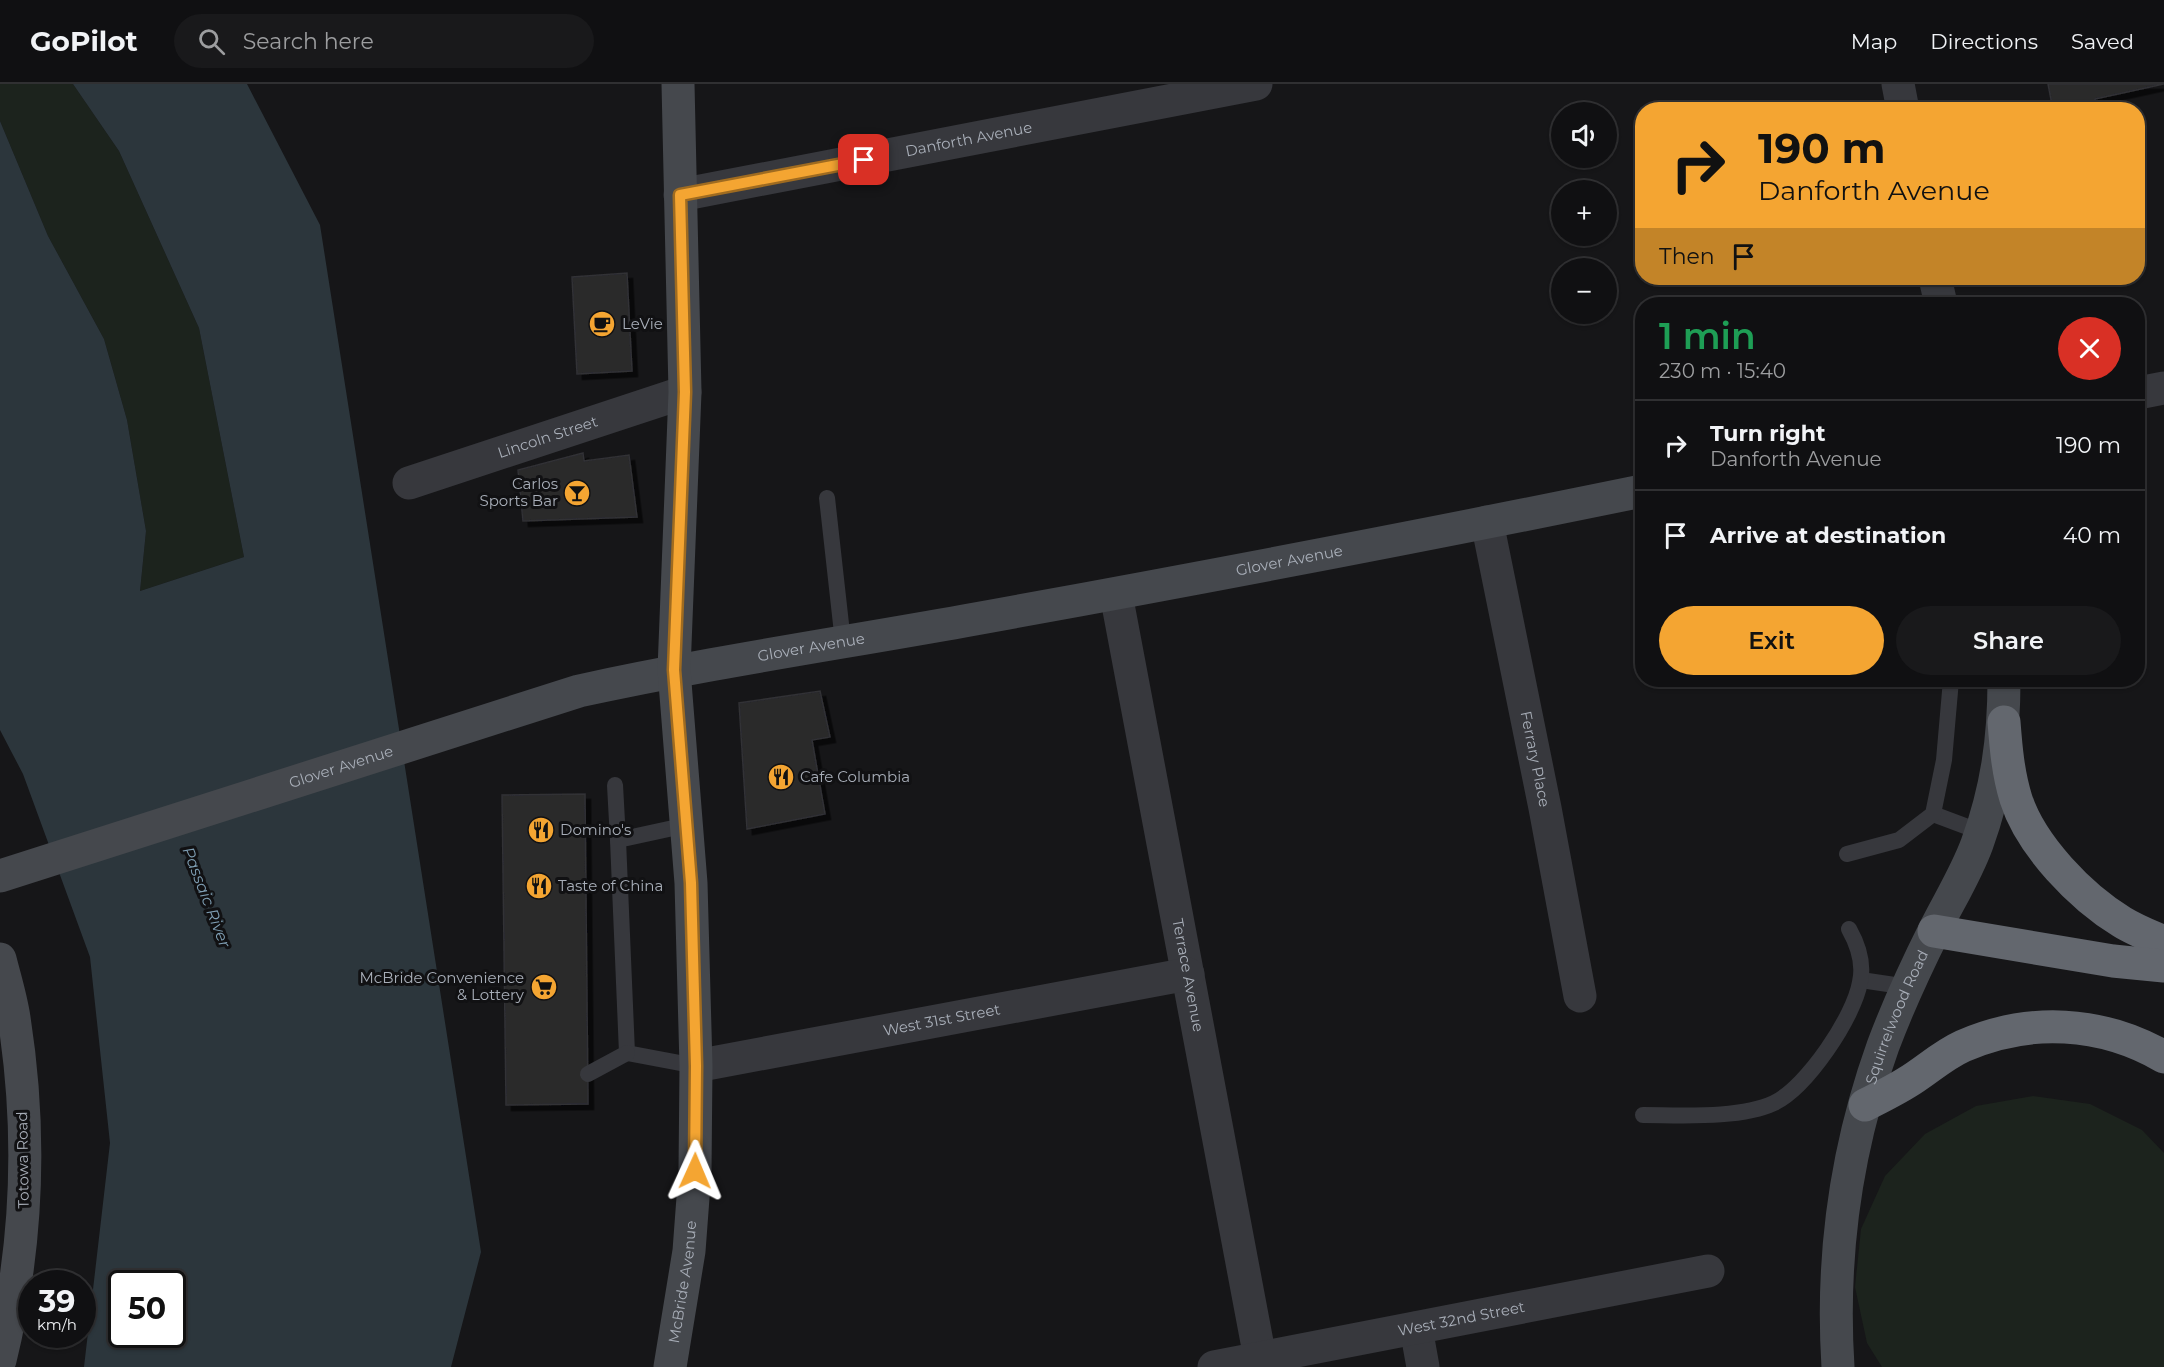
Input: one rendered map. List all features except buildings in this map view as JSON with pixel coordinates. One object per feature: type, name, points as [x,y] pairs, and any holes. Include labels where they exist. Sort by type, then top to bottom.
[{"type":"highway","points":[[2004,722],[2007,761],[2017,800],[2031,831],[2048,855],[2081,891],[2122,922],[2164,942]]},
{"type":"highway","points":[[1934,931],[2113,961],[2164,966]]},
{"type":"highway","points":[[1865,1105],[1907,1083],[1933,1062],[1962,1047],[1992,1035],[2024,1028],[2057,1026],[2090,1028],[2121,1036],[2164,1057]]},
{"type":"street","name":"McBride Avenue","points":[[669,1367],[689,1251],[695,1171],[696,1066],[691,883],[674,670],[685,392],[678,84]]},
{"type":"street","name":"Danforth Avenue","points":[[680,195],[1256,84]]},
{"type":"street","points":[[1898,84],[1901,102]]},
{"type":"street","points":[[2145,392],[2164,388]]},
{"type":"street","name":"Lincoln Street","points":[[409,483],[685,392]]},
{"type":"street","name":"Glover Avenue","points":[[9,872],[579,691],[674,670],[1116,594],[1635,492]]},
{"type":"street","name":"Ferrary Place","points":[[1487,522],[1545,808],[1580,996]]},
{"type":"street","name":"Terrace Avenue","points":[[1116,594],[1260,1358]]},
{"type":"street","name":"Squirrelwood Road","points":[[1838,1367],[1835,1322],[1842,1213],[1865,1105],[1883,1046],[1908,987],[1959,884],[1981,832],[2000,761],[2004,722],[2004,687]]},
{"type":"street","name":"Totowa Road","points":[[0,959],[14,1017],[26,1142],[24,1219],[15,1283],[0,1360]]},
{"type":"street","name":"West 31st Street","points":[[696,1066],[1188,974]]},
{"type":"street","name":"West 32nd Street","points":[[1214,1367],[1708,1270]]},
{"type":"street","points":[[1416,1328],[1423,1367]]},
{"type":"lane","points":[[826,498],[843,642]]},
{"type":"lane","points":[[1847,854],[1899,840],[1933,814],[1944,760],[1950,687]]},
{"type":"lane","points":[[615,786],[627,1053]]},
{"type":"lane","points":[[1933,814],[1981,832]]},
{"type":"lane","points":[[618,840],[687,825]]},
{"type":"lane","points":[[1642,1115],[1718,1114],[1749,1109],[1773,1103],[1794,1090],[1830,1044],[1855,999],[1861,980],[1860,957],[1849,929]]},
{"type":"lane","points":[[1861,980],[1908,987]]},
{"type":"lane","points":[[588,1074],[627,1053],[696,1066]]},
{"type":"shaded area","points":[[0,84],[73,84],[119,151],[199,328],[244,557],[140,591],[146,531],[127,420],[104,339],[48,236],[0,121]]},
{"type":"shaded area","points":[[2033,1096],[2090,1104],[2142,1130],[2164,1153],[2164,1367],[1882,1367],[1867,1343],[1855,1287],[1861,1229],[1885,1176],[1925,1134],[1976,1106]]},
{"type":"water","name":"Passaic River","points":[[73,84],[247,84],[320,225],[481,1252],[451,1367],[84,1367],[86,1348],[96,1348],[95,1270],[110,1143],[90,957],[23,774],[0,730],[0,121],[48,236],[104,339],[127,420],[146,531],[140,591],[244,557],[199,328],[119,151]]},
{"type":"place","name":"LeVie","points":[[602,324]]},
{"type":"place","name":"Carlos Sports Bar","points":[[577,493]]},
{"type":"place","name":"Cafe Columbia","points":[[781,777]]},
{"type":"place","name":"Domino's","points":[[541,830]]},
{"type":"place","name":"Taste of China","points":[[539,886]]},
{"type":"place","name":"McBride Convenience & Lottery","points":[[544,987]]},
{"type":"route","points":[[695,1171],[696,1066],[691,883],[674,670],[685,392],[680,195],[864,160]]}]
